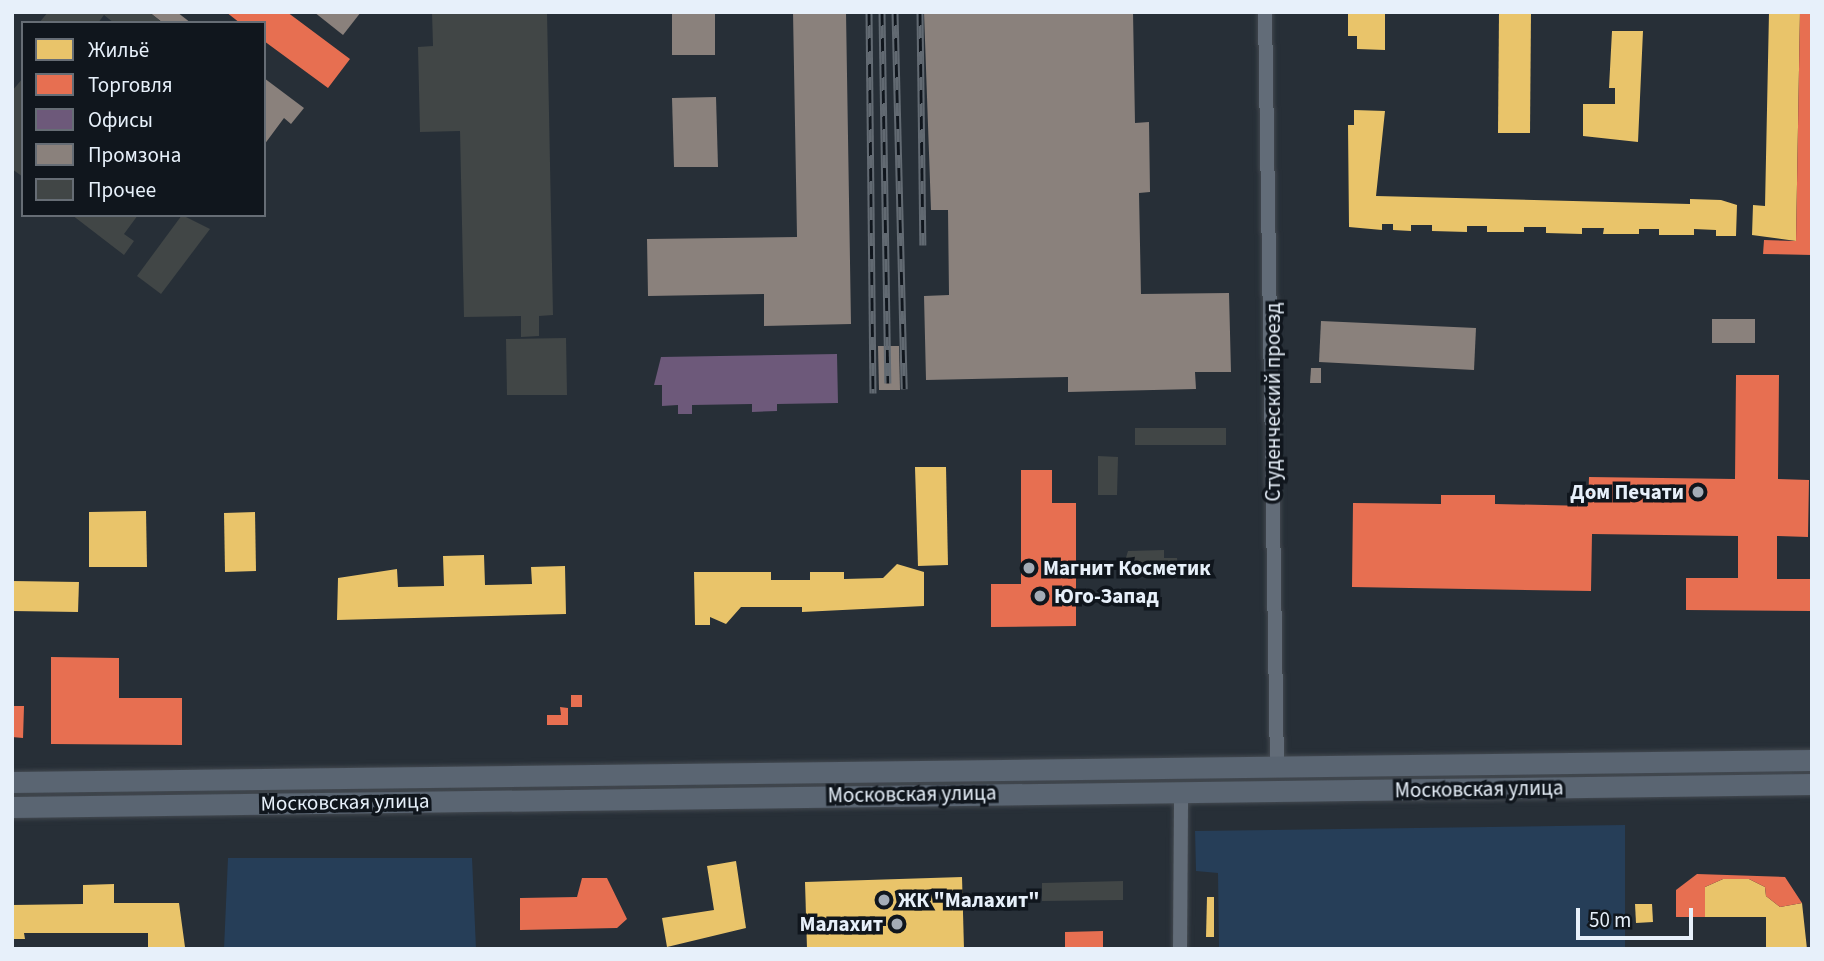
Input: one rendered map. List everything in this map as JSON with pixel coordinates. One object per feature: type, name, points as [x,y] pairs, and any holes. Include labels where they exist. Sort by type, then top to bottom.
[{"type":"main road","name":"Московская улица","points":[[12,782],[1812,760]]},
{"type":"main road","name":"Студенческий проезд","points":[[1277,766],[1277,791]]},
{"type":"main road","name":"Московская улица","points":[[12,807],[1812,784]]},
{"type":"street","name":"Студенческий проезд","points":[[1265,12],[1277,766]]},
{"type":"street","points":[[1180,949],[1181,791]]},
{"type":"shaded area","points":[[1625,825],[1625,949],[1219,949],[1218,873],[1196,871],[1195,831]]},
{"type":"shaded area","points":[[228,858],[472,858],[476,949],[224,949]]},
{"type":"building: Жильё","points":[[1348,12],[1385,12],[1385,50],[1357,49],[1357,36],[1348,36]]},
{"type":"building: Жильё","points":[[1499,12],[1531,12],[1530,133],[1498,133]]},
{"type":"building: Жильё","points":[[1769,12],[1800,12],[1796,241],[1752,235],[1753,205],[1765,206]]},
{"type":"building: Жильё","points":[[1612,31],[1643,31],[1638,142],[1583,136],[1583,104],[1615,104],[1615,88],[1609,88]]},
{"type":"building: Жильё","points":[[1354,110],[1385,111],[1376,196],[1690,204],[1690,199],[1721,200],[1737,205],[1736,236],[1716,236],[1716,230],[1694,229],[1694,235],[1659,235],[1659,229],[1639,229],[1639,234],[1603,234],[1604,228],[1582,228],[1582,234],[1546,233],[1546,227],[1524,227],[1524,232],[1487,232],[1487,226],[1467,226],[1467,232],[1432,231],[1432,225],[1411,225],[1411,231],[1393,230],[1393,224],[1382,224],[1382,230],[1349,227],[1348,125],[1354,125]]},
{"type":"building: Жильё","points":[[915,467],[946,467],[948,565],[918,566]]},
{"type":"building: Жильё","points":[[146,511],[147,567],[89,567],[89,512]]},
{"type":"building: Жильё","points":[[255,512],[256,571],[225,572],[224,513]]},
{"type":"building: Жильё","points":[[484,555],[485,585],[532,584],[531,567],[565,566],[566,614],[337,620],[338,578],[397,569],[398,587],[444,586],[443,556]]},
{"type":"building: Жильё","points":[[897,564],[924,572],[924,606],[802,612],[802,607],[741,607],[726,624],[710,617],[710,625],[695,625],[694,572],[771,572],[771,580],[810,580],[810,572],[844,572],[844,579],[883,578]]},
{"type":"building: Жильё","points":[[12,581],[79,582],[78,612],[12,611]]},
{"type":"building: Жильё","points":[[736,861],[746,928],[667,947],[662,918],[714,910],[707,866]]},
{"type":"building: Жильё","name":"ЖК \"Малахит\"","points":[[962,877],[964,949],[807,949],[805,882]]},
{"type":"building: Жильё","points":[[1723,879],[1749,879],[1765,887],[1766,896],[1780,907],[1802,903],[1807,949],[1766,949],[1766,917],[1705,917],[1705,887]]},
{"type":"building: Жильё","points":[[114,884],[114,903],[179,903],[185,947],[148,949],[148,933],[24,933],[25,939],[12,939],[12,905],[83,904],[83,885]]},
{"type":"building: Жильё","points":[[1207,897],[1214,897],[1214,937],[1206,937]]},
{"type":"building: Жильё","points":[[1635,904],[1652,904],[1653,922],[1636,923]]},
{"type":"building: Торговля","points":[[226,12],[287,12],[350,59],[328,88],[266,42],[266,21],[237,21]]},
{"type":"building: Торговля","points":[[1800,12],[1812,12],[1812,255],[1763,254],[1764,240],[1796,241]]},
{"type":"building: Торговля","name":"Дом Печати","points":[[1736,375],[1779,375],[1778,479],[1809,480],[1808,537],[1777,536],[1777,579],[1812,579],[1812,611],[1686,610],[1686,578],[1738,578],[1738,536],[1592,534],[1591,591],[1352,587],[1353,503],[1441,504],[1441,495],[1495,495],[1495,504],[1588,506],[1589,477],[1735,479]]},
{"type":"building: Торговля","points":[[1021,470],[1052,470],[1052,503],[1076,503],[1076,626],[991,627],[991,584],[1021,584]]},
{"type":"building: Торговля","points":[[51,657],[119,658],[119,698],[182,698],[182,745],[51,744]]},
{"type":"building: Торговля","points":[[571,695],[582,695],[582,707],[571,707]]},
{"type":"building: Торговля","points":[[12,706],[24,706],[23,738],[12,737]]},
{"type":"building: Торговля","points":[[560,707],[568,708],[568,725],[547,725],[547,715],[561,715]]},
{"type":"building: Торговля","points":[[1697,874],[1785,877],[1802,903],[1780,907],[1766,896],[1765,887],[1749,879],[1723,879],[1705,887],[1705,917],[1676,917],[1676,890]]},
{"type":"building: Торговля","points":[[582,878],[607,878],[627,919],[617,928],[520,930],[520,898],[577,897]]},
{"type":"building: Торговля","points":[[1103,931],[1103,949],[1065,949],[1065,932]]},
{"type":"building: Офисы","points":[[837,354],[838,403],[777,404],[777,411],[752,412],[752,404],[692,405],[692,414],[678,414],[678,405],[662,406],[662,385],[654,385],[661,357]]},
{"type":"building: Промзона","points":[[149,12],[177,12],[188,21],[160,21]]},
{"type":"building: Промзона","points":[[314,12],[361,12],[343,35]]},
{"type":"building: Промзона","points":[[672,12],[715,12],[715,55],[672,55]]},
{"type":"building: Промзона","points":[[793,12],[846,12],[851,324],[764,326],[764,294],[648,296],[647,239],[797,237]]},
{"type":"building: Промзона","points":[[924,12],[1133,12],[1135,123],[1149,122],[1150,192],[1139,193],[1141,294],[1229,293],[1231,372],[1195,372],[1196,389],[1068,392],[1068,377],[926,380],[924,296],[949,295],[948,210],[931,210]]},
{"type":"building: Промзона","points":[[266,80],[304,108],[291,124],[284,118],[266,142]]},
{"type":"building: Промзона","points":[[716,97],[718,167],[674,167],[672,98]]},
{"type":"building: Промзона","points":[[1712,319],[1755,319],[1755,343],[1712,343]]},
{"type":"building: Промзона","points":[[1321,321],[1476,328],[1474,370],[1319,362]]},
{"type":"building: Промзона","points":[[878,346],[899,346],[900,390],[879,390]]},
{"type":"building: Промзона","points":[[1311,368],[1321,368],[1321,383],[1310,383]]},
{"type":"building: Прочее","points":[[48,12],[149,12],[160,21],[112,21],[104,15],[100,21],[41,21]]},
{"type":"building: Прочее","points":[[432,12],[547,12],[553,315],[539,316],[539,336],[521,337],[521,316],[464,317],[460,131],[420,132],[418,47],[433,46]]},
{"type":"building: Прочее","points":[[21,80],[21,176],[12,169],[12,91]]},
{"type":"building: Прочее","points":[[75,217],[137,217],[124,234],[134,241],[124,255]]},
{"type":"building: Прочее","points":[[181,217],[210,229],[161,294],[137,276]]},
{"type":"building: Прочее","points":[[566,338],[567,395],[507,395],[506,339]]},
{"type":"building: Прочее","points":[[1135,428],[1226,428],[1226,445],[1135,445]]},
{"type":"building: Прочее","points":[[1098,456],[1118,457],[1117,495],[1098,495]]},
{"type":"building: Прочее","points":[[1164,550],[1164,558],[1177,558],[1178,568],[1121,574],[1128,551]]},
{"type":"building: Прочее","points":[[1123,881],[1123,900],[1042,901],[1042,883]]},
{"type":"railway","points":[[869,12],[873,393]]},
{"type":"railway","points":[[882,12],[888,383]]},
{"type":"railway","points":[[895,12],[904,389]]},
{"type":"railway","points":[[920,12],[923,245]]},
{"type":"place","name":"Дом Печати","points":[[1698,492]]},
{"type":"place","name":"Магнит Косметик","points":[[1029,568]]},
{"type":"place","name":"Юго-Запад","points":[[1040,596]]},
{"type":"place","name":"ЖК \"Малахит\"","points":[[884,900]]},
{"type":"place","name":"Малахит","points":[[897,924]]}]
